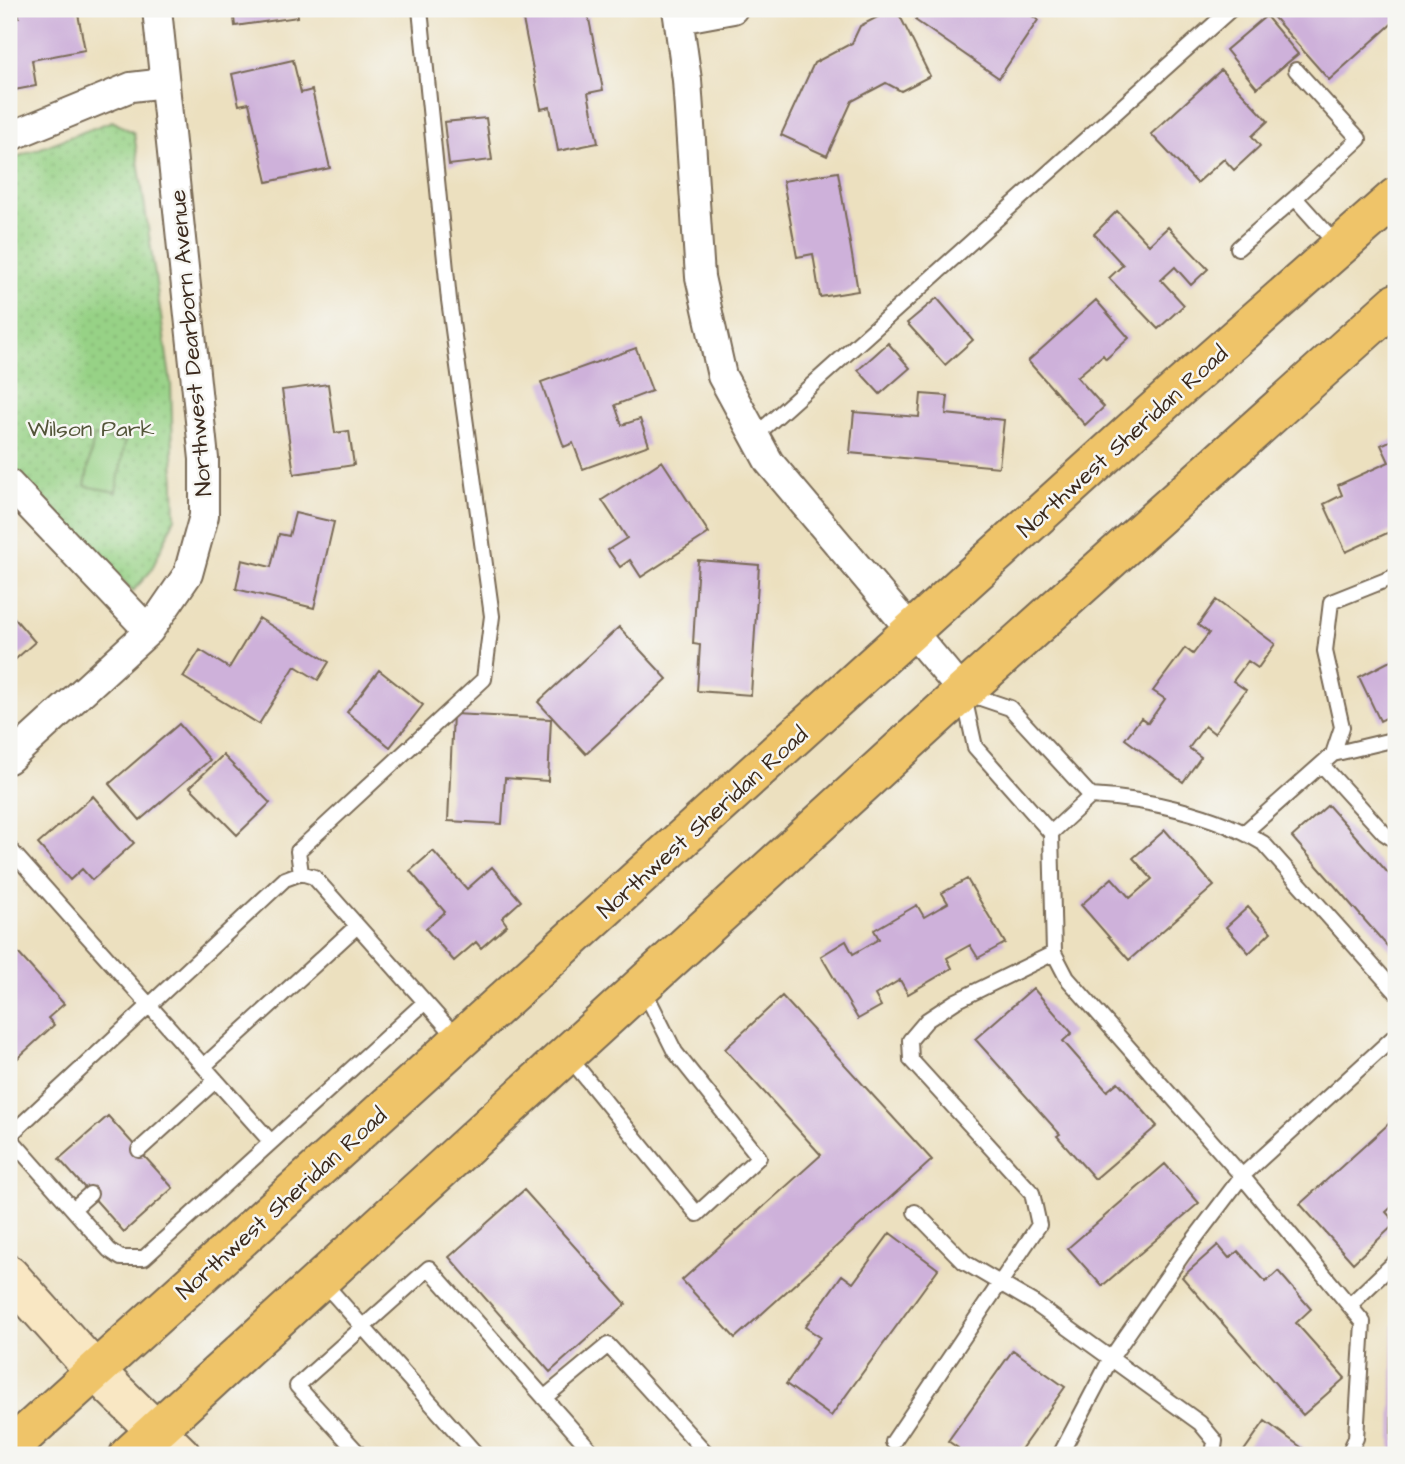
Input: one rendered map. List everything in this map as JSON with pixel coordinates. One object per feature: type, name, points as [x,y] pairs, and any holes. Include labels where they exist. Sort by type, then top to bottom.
[{"type":"main road","name":"Northwest Sheridan Road","points":[[9,1449],[1178,389],[1396,197]]},
{"type":"main road","points":[[9,1275],[95,1371],[155,1447],[321,1280],[963,692],[1396,303]]},
{"type":"street","name":"Northwest Dearborn Avenue","points":[[9,759],[149,631],[188,573],[204,516],[204,459],[157,9]]},
{"type":"street","points":[[733,9],[678,14],[687,80],[700,276],[722,376],[769,462],[963,692]]},
{"type":"street","points":[[9,137],[131,87],[165,83]]},
{"type":"street","points":[[9,484],[149,631]]},
{"type":"lane","points":[[301,873],[298,851],[484,680],[492,616],[449,300],[421,9]]},
{"type":"lane","points":[[755,436],[1231,9]]},
{"type":"lane","points":[[1238,248],[1359,139],[1296,70]]},
{"type":"lane","points":[[1294,198],[1339,247]]},
{"type":"lane","points":[[1245,832],[1333,754],[1342,727],[1325,651],[1331,602],[1396,576]]},
{"type":"lane","points":[[963,692],[1010,708],[1091,796],[1125,798],[1181,810],[1245,832],[1263,843],[1396,992]]},
{"type":"lane","points":[[963,692],[975,747],[1051,833],[1054,953],[1067,978],[1242,1176],[1363,1322],[1356,1438],[1348,1455]]},
{"type":"lane","points":[[1333,754],[1396,739]]},
{"type":"lane","points":[[1322,765],[1384,834],[1396,841]]},
{"type":"lane","points":[[1051,833],[1091,796]]},
{"type":"lane","points":[[9,848],[271,1142]]},
{"type":"lane","points":[[425,1002],[144,1258],[121,1258],[109,1250],[9,1137],[285,878],[301,873],[314,877],[460,1041]]},
{"type":"lane","points":[[204,1066],[357,926]]},
{"type":"lane","points":[[893,1442],[1039,1225],[1032,1193],[911,1060],[910,1040],[927,1020],[956,1001],[1054,953]]},
{"type":"lane","points":[[567,1055],[697,1214],[759,1157],[675,1052],[642,986]]},
{"type":"lane","points":[[1060,1455],[1111,1358],[1183,1254],[1242,1176],[1396,1035]]},
{"type":"lane","points":[[139,1150],[216,1080]]},
{"type":"lane","points":[[73,1209],[90,1194]]},
{"type":"lane","points":[[915,1212],[964,1262],[1034,1303],[1200,1423],[1215,1441],[1213,1455]]},
{"type":"lane","points":[[1350,1305],[1396,1261]]},
{"type":"lane","points":[[360,1455],[297,1386],[429,1268],[595,1455]]},
{"type":"lane","points":[[321,1280],[477,1455]]},
{"type":"lane","points":[[544,1398],[608,1345],[708,1455]]},
{"type":"green space","name":"Wilson Park","points":[[112,121],[134,133],[171,384],[175,518],[151,571],[133,591],[9,462],[9,160]]},
{"type":"green space","points":[[94,436],[125,442],[116,492],[85,486]]},
{"type":"building","points":[[18,9],[77,9],[85,50],[32,60],[36,86],[9,91],[9,19],[19,17]]},
{"type":"building","points":[[233,9],[297,9],[298,17],[235,26]]},
{"type":"building","points":[[587,9],[603,90],[588,93],[598,143],[558,151],[550,107],[541,109],[521,10]]},
{"type":"building","points":[[922,9],[1022,9],[1038,20],[999,78],[915,20]]},
{"type":"building","points":[[1272,9],[1396,9],[1396,20],[1329,80],[1269,12]]},
{"type":"building","points":[[889,11],[900,16],[930,76],[901,91],[886,83],[852,101],[827,156],[781,135],[814,63],[852,43],[860,26]]},
{"type":"building","points":[[1266,16],[1298,54],[1257,88],[1226,50]]},
{"type":"building","points":[[293,60],[301,93],[312,90],[330,168],[267,182],[249,103],[239,105],[232,74]]},
{"type":"building","points":[[1221,70],[1268,121],[1252,136],[1260,146],[1234,170],[1224,159],[1197,183],[1151,134]]},
{"type":"building","points":[[486,118],[492,160],[449,165],[444,122]]},
{"type":"building","points":[[838,172],[858,291],[820,297],[813,254],[797,257],[783,181]]},
{"type":"building","points":[[1117,211],[1149,245],[1168,227],[1208,269],[1191,285],[1175,267],[1161,280],[1184,305],[1158,329],[1109,278],[1123,265],[1094,234]]},
{"type":"building","points":[[937,298],[973,340],[945,365],[907,323]]},
{"type":"building","points":[[1096,300],[1129,338],[1106,359],[1103,355],[1077,377],[1104,407],[1085,425],[1028,361]]},
{"type":"building","points":[[888,343],[910,368],[880,394],[858,370]]},
{"type":"building","points":[[636,348],[652,391],[615,405],[622,425],[640,419],[649,445],[583,469],[573,443],[564,447],[541,382]]},
{"type":"building","points":[[328,384],[335,433],[349,431],[354,465],[294,474],[282,390]]},
{"type":"building","points":[[921,394],[948,396],[946,414],[1004,420],[999,467],[850,453],[854,412],[919,417]]},
{"type":"building","points":[[1396,438],[1396,529],[1346,552],[1324,504],[1342,495],[1338,485],[1389,462],[1381,445]]},
{"type":"building","points":[[662,461],[709,533],[641,577],[630,560],[620,567],[608,550],[627,538],[602,500]]},
{"type":"building","points":[[295,513],[334,522],[314,608],[236,589],[242,560],[271,567],[279,534],[289,536]]},
{"type":"building","points":[[698,560],[759,565],[751,695],[697,691],[700,645],[693,644]]},
{"type":"building","points":[[1216,600],[1275,644],[1258,668],[1248,661],[1233,681],[1246,690],[1214,733],[1205,726],[1189,748],[1201,757],[1183,782],[1125,739],[1141,718],[1148,723],[1165,699],[1153,691],[1185,648],[1193,654],[1209,633],[1198,625]]},
{"type":"building","points":[[9,612],[35,642],[9,665]]},
{"type":"building","points":[[259,618],[329,662],[318,680],[295,666],[259,724],[183,677],[200,650],[229,668]]},
{"type":"building","points":[[619,627],[667,679],[586,754],[538,702]]},
{"type":"building","points":[[1396,658],[1396,713],[1380,721],[1359,677]]},
{"type":"building","points":[[379,670],[423,705],[390,747],[347,712]]},
{"type":"building","points":[[453,714],[551,719],[548,781],[505,778],[502,824],[448,821]]},
{"type":"building","points":[[179,724],[210,760],[140,820],[109,784]]},
{"type":"building","points":[[223,755],[270,803],[237,835],[190,787]]},
{"type":"building","points":[[93,796],[134,843],[92,880],[82,869],[70,880],[38,844]]},
{"type":"building","points":[[1328,805],[1396,882],[1396,956],[1292,837]]},
{"type":"building","points":[[1165,830],[1214,886],[1129,960],[1081,905],[1112,878],[1130,898],[1152,879],[1133,858]]},
{"type":"building","points":[[433,851],[467,889],[492,867],[521,901],[502,918],[507,925],[481,948],[476,942],[454,961],[426,929],[445,912],[410,871]]},
{"type":"building","points":[[967,879],[1005,943],[978,958],[970,945],[947,958],[952,968],[908,994],[900,980],[875,995],[881,1006],[858,1019],[821,956],[846,941],[853,954],[879,939],[874,930],[917,905],[924,917],[948,903],[942,893]]},
{"type":"building","points":[[1248,907],[1271,932],[1249,953],[1226,927]]},
{"type":"building","points":[[9,943],[64,1004],[48,1018],[54,1025],[9,1066]]},
{"type":"building","points":[[1033,988],[1072,1033],[1063,1041],[1107,1091],[1118,1082],[1157,1126],[1095,1179],[1057,1136],[1060,1134],[975,1039]]},
{"type":"building","points":[[782,996],[932,1160],[735,1338],[682,1280],[821,1155],[725,1049]]},
{"type":"building","points":[[1396,1111],[1396,1203],[1386,1212],[1396,1223],[1353,1263],[1300,1204],[1393,1120],[1390,1117]]},
{"type":"building","points":[[108,1116],[173,1188],[124,1232],[59,1159]]},
{"type":"building","points":[[1165,1164],[1199,1203],[1102,1286],[1068,1248]]},
{"type":"building","points":[[524,1190],[626,1304],[550,1372],[449,1257]]},
{"type":"building","points":[[890,1233],[938,1269],[831,1416],[786,1384],[820,1337],[805,1327],[842,1275],[853,1283]]},
{"type":"building","points":[[1218,1245],[1229,1258],[1238,1251],[1266,1282],[1278,1271],[1311,1309],[1296,1323],[1345,1378],[1303,1415],[1182,1277]]},
{"type":"building","points":[[1393,1325],[1396,1326],[1396,1453],[1391,1453]]},
{"type":"building","points":[[1013,1350],[1065,1387],[1017,1455],[952,1455],[958,1448],[948,1441]]},
{"type":"building","points":[[1265,1421],[1312,1455],[1241,1455]]}]
